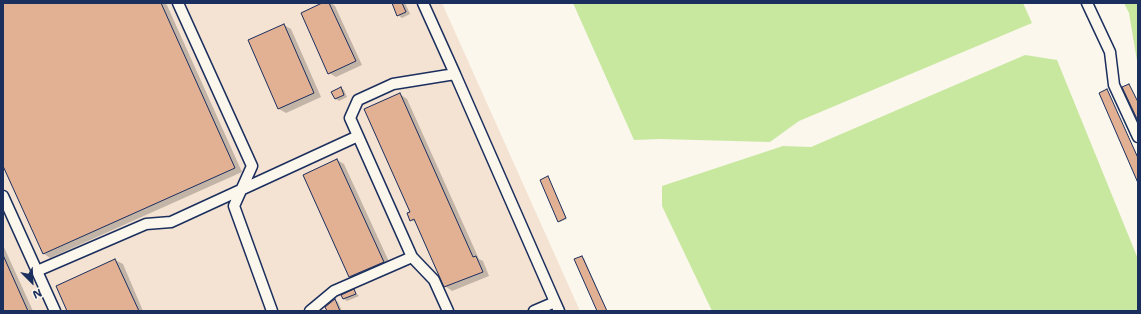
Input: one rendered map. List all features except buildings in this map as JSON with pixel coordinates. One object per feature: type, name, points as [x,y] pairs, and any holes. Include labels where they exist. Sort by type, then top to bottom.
[{"type":"lane","points":[[178,3],[252,166],[234,206],[272,311]]},
{"type":"lane","points":[[423,3],[557,306],[534,311]]},
{"type":"lane","points":[[1087,3],[1110,52],[1114,85],[1138,137]]},
{"type":"lane","points":[[448,311],[434,280],[412,257],[350,118],[358,100],[393,84],[455,74]]},
{"type":"lane","points":[[37,271],[146,224],[172,222],[358,136]]},
{"type":"lane","points":[[3,196],[55,311]]},
{"type":"lane","points":[[310,311],[334,291],[412,257]]},
{"type":"shaded area","points":[[3,3],[442,3],[580,311],[3,311]]},
{"type":"green space","points":[[573,3],[1023,3],[1032,23],[799,121],[770,142],[660,139],[634,140]]},
{"type":"green space","points":[[1124,3],[1138,3],[1138,67],[1129,13]]},
{"type":"green space","points":[[1025,55],[1057,60],[1138,259],[1138,311],[712,311],[662,206],[662,186],[783,146],[811,147]]}]
